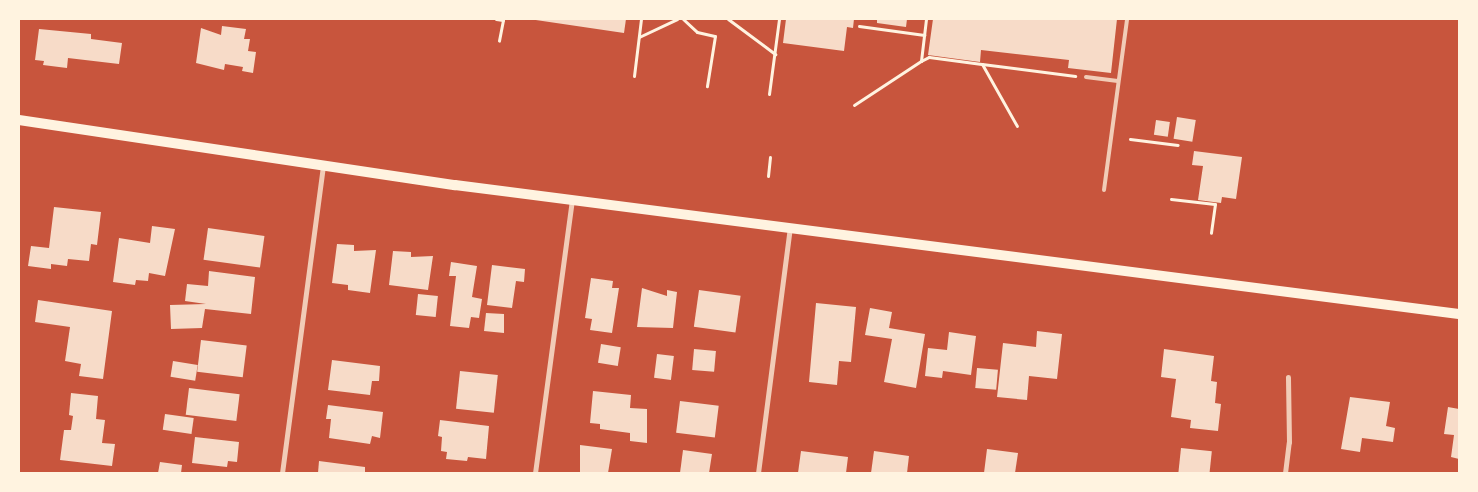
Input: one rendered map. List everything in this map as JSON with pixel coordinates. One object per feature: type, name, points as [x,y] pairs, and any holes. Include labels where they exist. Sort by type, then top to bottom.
[{"type":"main road","points":[[19,120],[323,165],[572,199],[1459,314]]},
{"type":"street","points":[[282,473],[323,165]]},
{"type":"street","points":[[535,473],[572,199]]},
{"type":"street","points":[[758,473],[790,227]]},
{"type":"street","points":[[1285,473],[1289,442],[1288,377]]},
{"type":"lane","points":[[1104,190],[1126,19]]},
{"type":"lane","points":[[1086,77],[1118,81]]},
{"type":"path","points":[[496,19],[503,20],[499,42]]},
{"type":"path","points":[[634,76],[641,19]]},
{"type":"path","points":[[639,37],[677,19]]},
{"type":"path","points":[[683,19],[697,32],[715,36],[707,86]]},
{"type":"path","points":[[728,19],[775,54]]},
{"type":"path","points":[[770,94],[779,19]]},
{"type":"path","points":[[921,61],[926,19]]},
{"type":"path","points":[[859,26],[924,35]]},
{"type":"path","points":[[854,105],[929,57],[1086,77]]},
{"type":"path","points":[[982,64],[1016,126]]},
{"type":"path","points":[[1130,138],[1178,145]]},
{"type":"path","points":[[768,176],[770,157]]},
{"type":"path","points":[[1171,198],[1215,204],[1211,233]]},
{"type":"building","points":[[529,19],[626,19],[624,33]]},
{"type":"building","points":[[786,19],[854,19],[853,28],[847,27],[844,51],[783,43]]},
{"type":"building","points":[[877,19],[907,19],[906,27],[877,23]]},
{"type":"building","points":[[933,19],[1117,19],[1111,73],[1068,68],[1069,60],[981,50],[980,62],[928,55]]},
{"type":"building","points":[[222,26],[246,29],[244,39],[250,39],[248,51],[256,52],[253,73],[242,71],[243,67],[225,64],[224,70],[196,63],[201,28],[221,35]]},
{"type":"building","points":[[39,29],[91,34],[91,39],[122,43],[119,64],[68,58],[67,68],[43,65],[44,61],[35,60]]},
{"type":"building","points":[[1177,117],[1196,120],[1192,142],[1174,139]]},
{"type":"building","points":[[1156,120],[1170,122],[1168,137],[1154,135]]},
{"type":"building","points":[[1194,151],[1242,157],[1236,199],[1222,197],[1221,203],[1198,200],[1203,166],[1192,165]]},
{"type":"building","points":[[54,207],[101,212],[97,245],[91,244],[89,261],[68,259],[67,266],[51,264],[51,269],[28,266],[31,246],[49,248]]},
{"type":"building","points":[[152,226],[175,229],[165,276],[149,273],[148,281],[136,280],[135,285],[113,282],[119,238],[150,243]]},
{"type":"building","points":[[208,228],[264,236],[260,268],[204,260]]},
{"type":"building","points":[[337,244],[354,245],[354,251],[376,250],[370,293],[348,290],[348,285],[332,283]]},
{"type":"building","points":[[393,251],[411,252],[411,257],[433,256],[428,290],[389,285]]},
{"type":"building","points":[[451,262],[477,266],[472,297],[482,299],[479,318],[471,317],[469,328],[450,326],[456,276],[449,276]]},
{"type":"building","points":[[492,265],[525,269],[524,282],[516,281],[512,308],[487,305]]},
{"type":"building","points":[[209,271],[255,277],[251,314],[205,309],[202,328],[171,329],[170,305],[206,304],[185,301],[187,284],[208,286]]},
{"type":"building","points":[[591,278],[613,281],[612,288],[619,288],[612,333],[590,330],[592,319],[585,318]]},
{"type":"building","points":[[642,288],[667,296],[667,290],[677,292],[673,328],[637,327]]},
{"type":"building","points":[[699,290],[741,296],[735,332],[694,327]]},
{"type":"building","points":[[418,294],[438,296],[436,317],[416,315]]},
{"type":"building","points":[[38,300],[112,311],[103,379],[79,376],[81,364],[65,361],[70,327],[35,322]]},
{"type":"building","points":[[816,303],[856,307],[851,362],[839,361],[837,385],[809,382]]},
{"type":"building","points":[[870,308],[892,312],[889,328],[925,334],[916,388],[884,382],[892,339],[865,335]]},
{"type":"building","points":[[486,313],[504,314],[504,333],[484,331]]},
{"type":"building","points":[[1037,331],[1062,334],[1057,379],[1029,376],[1027,400],[997,397],[1003,343],[1036,347]]},
{"type":"building","points":[[949,332],[976,336],[971,375],[943,371],[942,378],[925,376],[928,348],[947,350]]},
{"type":"building","points":[[201,340],[247,346],[243,377],[197,372]]},
{"type":"building","points":[[601,344],[621,347],[618,366],[598,363]]},
{"type":"building","points":[[694,349],[716,351],[714,372],[692,370]]},
{"type":"building","points":[[1164,349],[1214,356],[1211,381],[1217,382],[1215,403],[1221,404],[1218,431],[1190,428],[1191,420],[1171,417],[1176,379],[1161,377]]},
{"type":"building","points":[[657,354],[674,356],[671,380],[654,378]]},
{"type":"building","points":[[332,360],[380,366],[379,381],[372,381],[370,395],[328,390]]},
{"type":"building","points":[[173,361],[198,365],[195,381],[170,377]]},
{"type":"building","points":[[977,368],[998,370],[996,390],[975,388]]},
{"type":"building","points":[[460,371],[498,375],[494,413],[456,409]]},
{"type":"building","points":[[189,388],[240,394],[236,421],[186,415]]},
{"type":"building","points":[[593,391],[631,395],[630,408],[647,409],[647,443],[630,441],[630,433],[600,429],[600,424],[590,423]]},
{"type":"building","points":[[71,393],[98,396],[96,419],[105,420],[102,443],[115,444],[112,466],[60,460],[64,430],[71,430],[73,416],[69,415]]},
{"type":"building","points":[[1350,397],[1390,402],[1386,426],[1395,428],[1393,442],[1362,438],[1360,452],[1341,449]]},
{"type":"building","points":[[680,401],[719,406],[715,438],[676,433]]},
{"type":"building","points":[[328,405],[383,412],[380,438],[372,436],[370,444],[329,438],[331,419],[326,419]]},
{"type":"building","points":[[1448,407],[1459,409],[1459,459],[1451,457],[1454,435],[1444,434]]},
{"type":"building","points":[[165,414],[194,418],[191,434],[163,430]]},
{"type":"building","points":[[440,420],[489,426],[486,459],[468,457],[467,461],[446,459],[447,452],[441,451],[442,437],[438,436]]},
{"type":"building","points":[[195,437],[239,442],[237,462],[228,461],[227,467],[192,463]]},
{"type":"building","points":[[580,445],[612,449],[608,473],[580,473]]},
{"type":"building","points":[[1181,448],[1212,451],[1210,473],[1178,473]]},
{"type":"building","points":[[987,449],[1018,453],[1015,473],[984,473]]},
{"type":"building","points":[[683,450],[712,454],[709,473],[680,473]]},
{"type":"building","points":[[801,451],[848,457],[846,473],[798,473]]},
{"type":"building","points":[[874,451],[909,456],[907,473],[871,473]]},
{"type":"building","points":[[319,461],[365,467],[365,473],[318,473]]},
{"type":"building","points":[[160,462],[182,465],[181,473],[158,473]]}]
